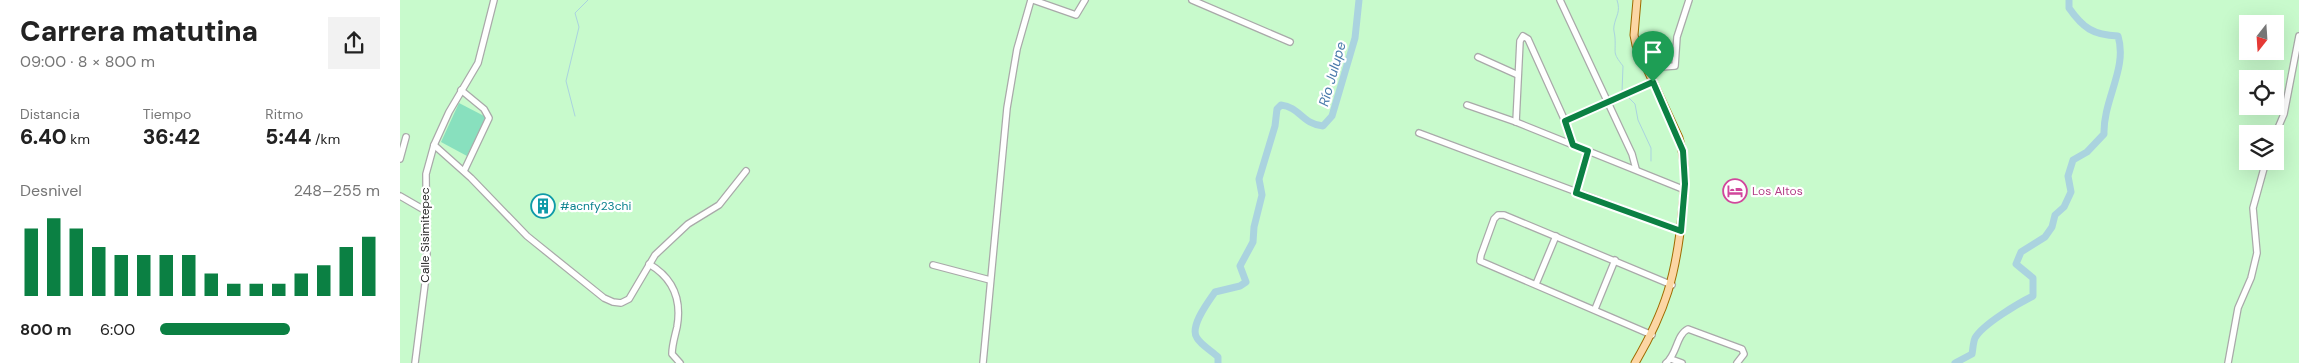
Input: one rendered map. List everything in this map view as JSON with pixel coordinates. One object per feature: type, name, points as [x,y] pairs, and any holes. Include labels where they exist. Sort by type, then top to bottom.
[{"type":"main road","points":[[1635,363],[1652,335],[1672,286],[1681,231],[1684,190],[1683,151],[1635,40],[1637,0]]},
{"type":"street","name":"Calle Sisimitepec","points":[[415,363],[427,268],[426,174],[434,146],[461,90],[478,63],[494,0]]},
{"type":"street","points":[[983,363],[1007,108],[1019,38],[1032,0],[1076,15],[1085,0]]},
{"type":"street","points":[[1192,0],[1290,42]]},
{"type":"street","points":[[1560,0],[1606,102],[1632,154],[1636,169]]},
{"type":"street","points":[[1647,68],[1676,66],[1677,37],[1689,0]]},
{"type":"street","points":[[1516,122],[1520,41],[1523,36],[1528,39],[1565,121],[1573,145]]},
{"type":"street","points":[[2279,125],[2284,114],[2299,36]]},
{"type":"street","points":[[1478,57],[1518,75]]},
{"type":"street","points":[[1565,121],[1653,82]]},
{"type":"street","points":[[461,90],[484,109],[489,118],[464,171]]},
{"type":"street","points":[[1466,105],[1516,122],[1684,190]]},
{"type":"street","points":[[1419,133],[1681,231]]},
{"type":"street","points":[[400,159],[406,137]]},
{"type":"street","points":[[434,146],[464,171],[527,236],[604,298],[621,303],[629,299],[636,291],[649,264],[666,242],[688,224],[719,205],[746,171]]},
{"type":"street","points":[[1576,193],[1588,151]]},
{"type":"street","points":[[2228,363],[2238,308],[2251,278],[2257,252],[2253,208],[2264,170]]},
{"type":"street","points":[[400,196],[426,211]]},
{"type":"street","points":[[1652,335],[1480,261],[1480,255],[1494,219],[1498,215],[1504,215],[1615,260],[1672,286]]},
{"type":"street","points":[[1536,284],[1556,236]]},
{"type":"street","points":[[1595,309],[1615,260]]},
{"type":"street","points":[[649,264],[662,272],[670,281],[676,296],[678,325],[672,354],[680,363]]},
{"type":"street","points":[[933,266],[990,280]]},
{"type":"street","points":[[1682,363],[1668,361],[1683,332],[1688,328],[1742,348],[1744,354],[1737,363]]},
{"type":"green space","points":[[400,0],[2299,0],[2299,363],[400,363]]},
{"type":"green space","points":[[459,103],[486,117],[467,156],[441,142]]},
{"type":"waterway","points":[[575,116],[566,81],[579,27],[575,13],[588,0]]},
{"type":"waterway","name":"Río Julupe","points":[[1218,363],[1218,357],[1197,338],[1195,328],[1200,315],[1215,292],[1240,286],[1246,282],[1240,266],[1253,242],[1254,227],[1262,195],[1259,179],[1275,126],[1277,109],[1281,105],[1287,106],[1310,122],[1323,126],[1332,116],[1355,38],[1359,0]]},
{"type":"waterway","points":[[1617,0],[1618,11],[1614,29],[1615,53],[1623,66],[1622,92]]},
{"type":"waterway","points":[[1955,363],[1972,354],[1973,344],[1979,332],[1993,320],[2033,296],[2033,278],[2016,264],[2021,252],[2045,237],[2052,227],[2055,215],[2064,207],[2071,192],[2068,176],[2073,160],[2087,152],[2104,134],[2107,109],[2120,60],[2118,36],[2102,34],[2089,29],[2079,21],[2069,8],[2069,0]]},
{"type":"waterway","points":[[1627,96],[1635,104],[1638,120],[1651,148],[1651,161]]},
{"type":"place","name":"Los Altos","points":[[1735,191]]},
{"type":"place","name":"#acnfy23chi","points":[[543,206]]},
{"type":"route","points":[[1653,82],[1679,138],[1683,151],[1685,184],[1681,231],[1576,193],[1588,151],[1573,145],[1565,121],[1653,82]]}]
